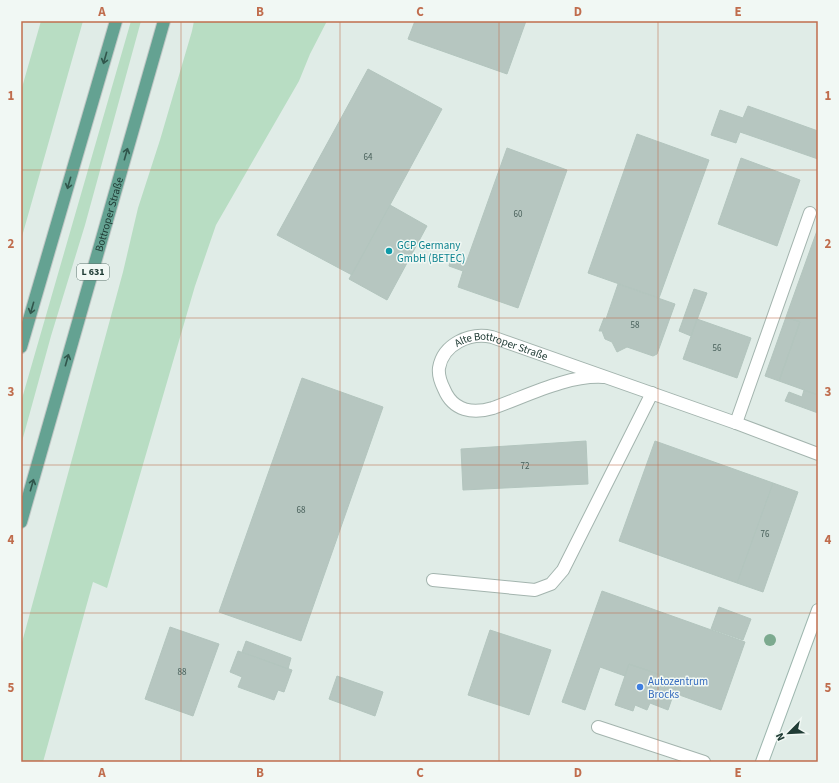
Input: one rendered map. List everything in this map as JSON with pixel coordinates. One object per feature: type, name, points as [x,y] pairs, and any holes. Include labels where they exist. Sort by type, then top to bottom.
[{"type":"main road","points":[[21,346],[116,21]]},
{"type":"main road","name":"Bottroper Straße","points":[[21,522],[164,21]]},
{"type":"street","points":[[736,423],[810,213]]},
{"type":"street","name":"Alte Bottroper Straße","points":[[603,376],[582,377],[564,381],[493,408],[477,411],[463,409],[450,400],[440,378],[439,370],[444,355],[454,344],[461,340],[480,335],[492,337],[511,343],[736,423],[818,454]]},
{"type":"street","points":[[432,580],[535,590],[551,584],[563,570],[652,393]]},
{"type":"street","points":[[762,762],[818,610]]},
{"type":"street","points":[[598,727],[704,762]]},
{"type":"green space","points":[[41,21],[83,21],[21,240],[21,91]]},
{"type":"green space","points":[[131,21],[141,21],[85,225],[51,336],[21,445],[21,402]]},
{"type":"green space","points":[[194,21],[327,21],[310,54],[299,81],[216,225],[195,286],[107,588],[93,582],[43,762],[21,762],[21,646],[123,272],[138,208],[160,140]]},
{"type":"building","points":[[415,21],[526,21],[507,74],[408,39]]},
{"type":"building","points":[[368,69],[442,109],[352,275],[277,235]]},
{"type":"building","points":[[748,106],[818,131],[818,159],[740,132],[736,143],[711,135],[720,110],[743,118]]},
{"type":"building","points":[[637,134],[709,160],[659,298],[588,273]]},
{"type":"building","points":[[507,148],[567,170],[518,308],[458,287],[463,271],[449,266],[451,258],[466,263]]},
{"type":"building","points":[[741,158],[800,180],[777,246],[718,224]]},
{"type":"building","name":"GCP Germany GmbH (BETEC)","points":[[390,205],[427,226],[387,300],[349,279]]},
{"type":"building","points":[[818,228],[818,395],[779,381],[800,322],[786,317]]},
{"type":"building","points":[[618,284],[675,304],[657,354],[653,356],[627,347],[617,352],[612,342],[605,339],[602,331],[599,331],[604,318],[606,319]]},
{"type":"building","points":[[694,289],[707,293],[691,336],[679,331]]},
{"type":"building","points":[[786,317],[800,322],[779,381],[765,376]]},
{"type":"building","points":[[697,319],[751,338],[737,378],[683,359]]},
{"type":"building","points":[[302,378],[383,407],[301,641],[219,612]]},
{"type":"building","points":[[804,390],[818,395],[818,413],[785,401],[789,392],[802,397]]},
{"type":"building","points":[[586,441],[588,484],[463,490],[461,449]]},
{"type":"building","points":[[655,441],[773,483],[737,583],[619,541]]},
{"type":"building","points":[[773,483],[798,492],[763,592],[737,583]]},
{"type":"building","points":[[602,591],[745,642],[721,710],[674,693],[678,681],[629,664],[625,676],[600,667],[585,710],[562,702]]},
{"type":"building","points":[[719,607],[751,619],[743,640],[711,629]]},
{"type":"building","points":[[170,627],[219,644],[193,716],[145,699]]},
{"type":"building","points":[[490,630],[551,650],[529,715],[468,695]]},
{"type":"building","points":[[246,641],[291,658],[288,669],[242,652]]},
{"type":"building","points":[[238,651],[292,670],[284,692],[278,690],[274,700],[238,687],[242,677],[230,672]]},
{"type":"building","points":[[629,664],[678,681],[668,710],[650,703],[647,710],[635,705],[633,711],[615,705]]},
{"type":"building","points":[[337,676],[383,692],[375,716],[329,699]]},
{"type":"place","name":"GCP Germany GmbH (BETEC)","points":[[389,251]]},
{"type":"place","name":"Autozentrum Brocks","points":[[640,687]]}]
